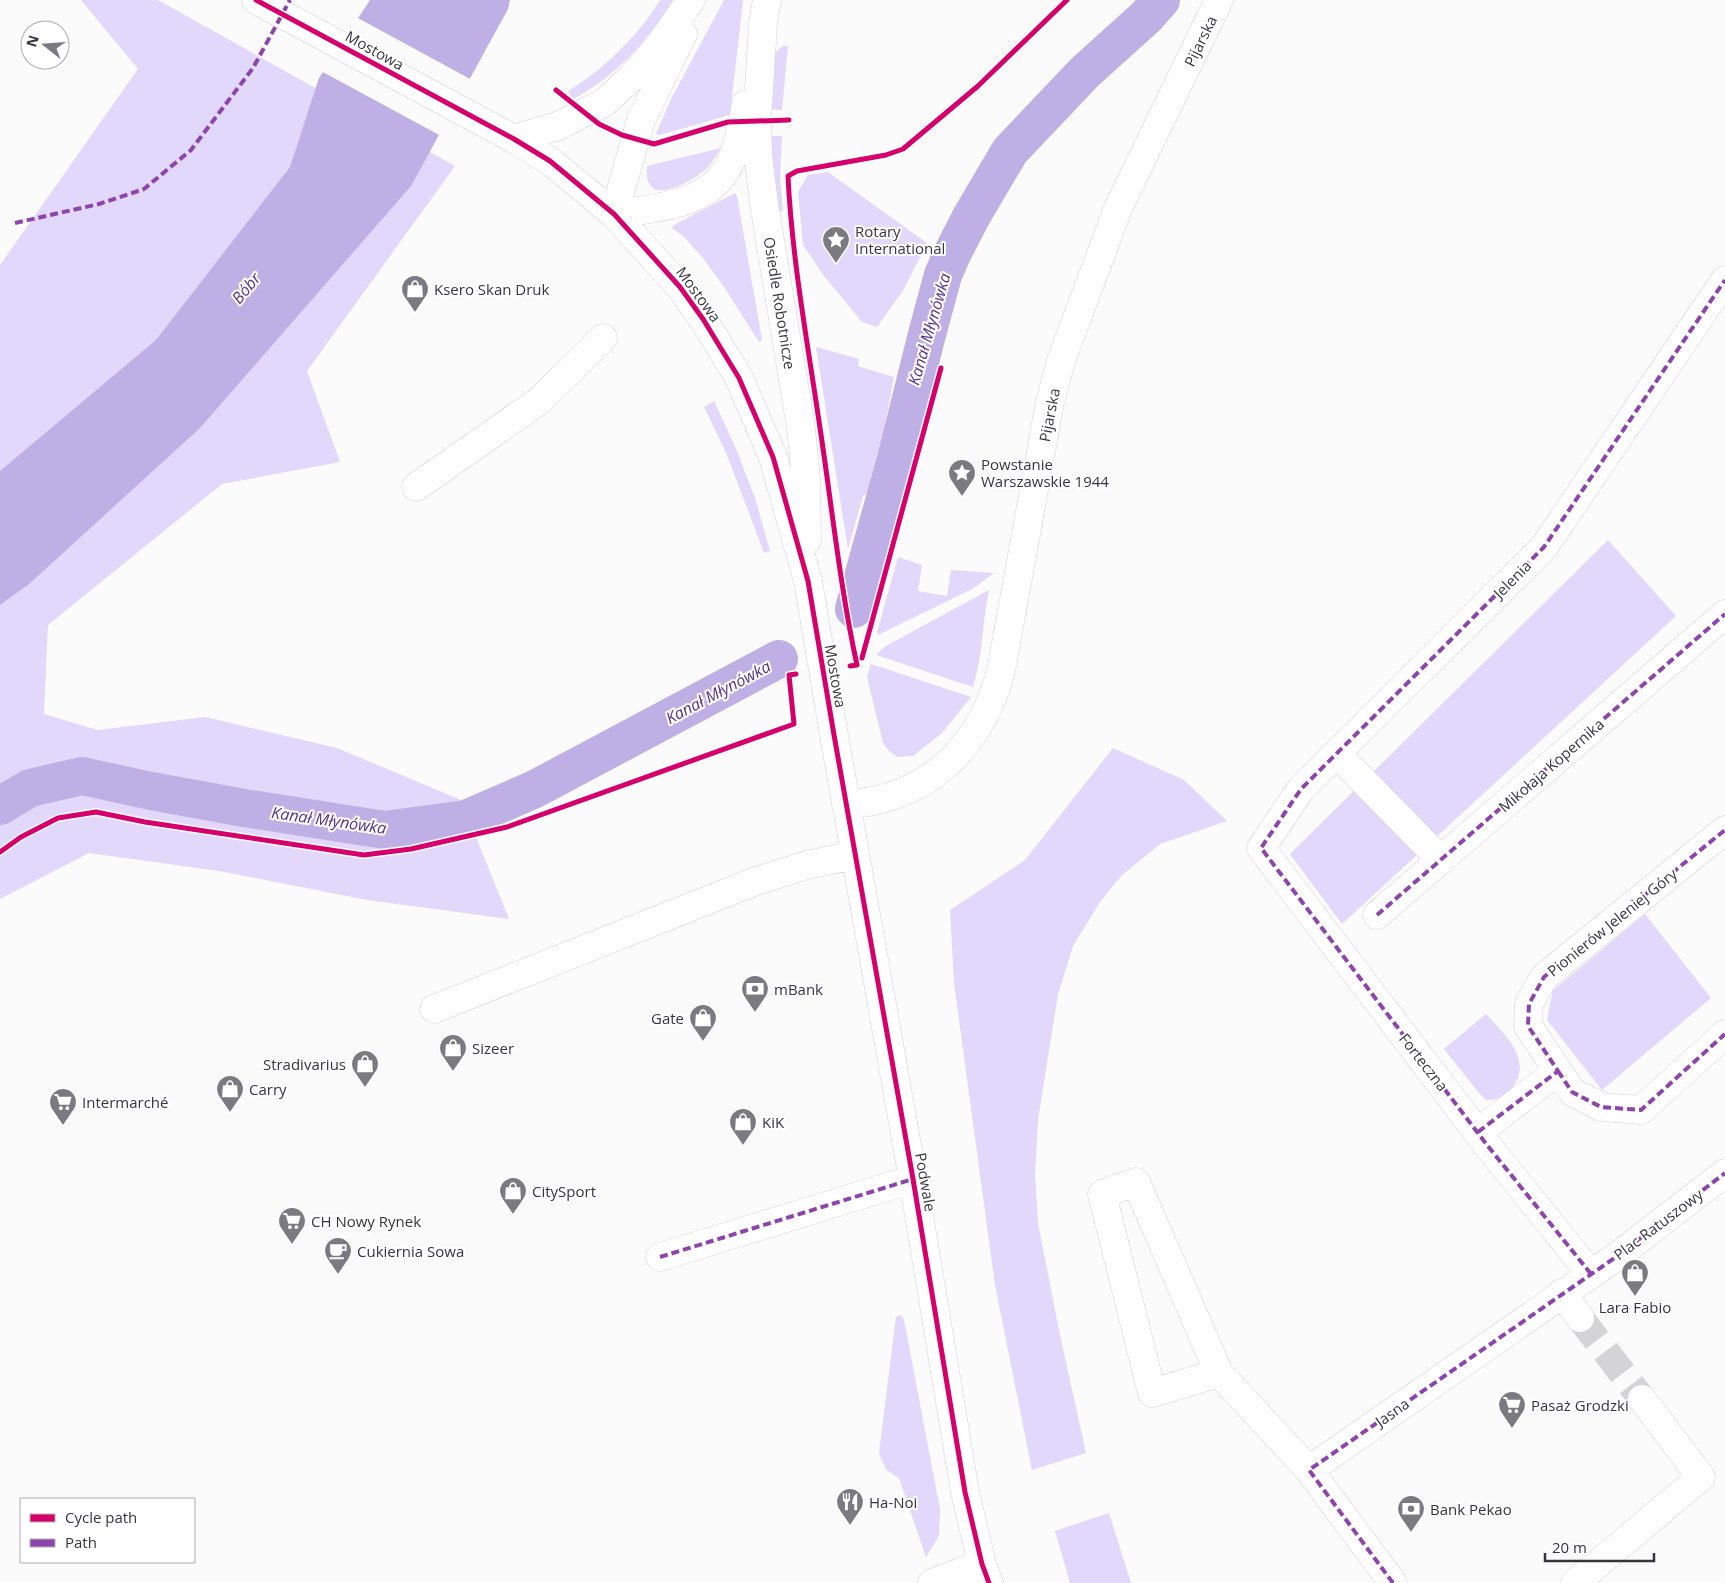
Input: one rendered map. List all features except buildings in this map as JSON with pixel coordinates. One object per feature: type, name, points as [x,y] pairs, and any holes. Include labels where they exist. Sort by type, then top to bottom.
[{"type":"street","name":"Mostowa","points":[[256,0],[514,139],[550,161],[614,214],[680,287],[703,319],[739,378],[772,457],[808,582],[846,804]]},
{"type":"street","points":[[514,139],[558,126],[605,102],[632,78],[659,46],[691,0]]},
{"type":"street","points":[[614,214],[641,120],[700,0]]},
{"type":"street","name":"Pijarska","points":[[846,804],[873,801],[920,783],[940,770],[958,754],[973,736],[985,716],[1001,671],[1050,402],[1062,387],[1061,361],[1120,206],[1219,0]]},
{"type":"street","name":"Osiedle Robotnicze","points":[[614,214],[688,200],[710,186],[728,168],[737,145],[765,12]]},
{"type":"street","name":"Osiedle Robotnicze","points":[[765,12],[757,126],[758,155],[764,204],[801,428],[806,478],[808,582]]},
{"type":"street","name":"Jelenia","points":[[1261,848],[1301,789],[1544,547],[1725,280]]},
{"type":"street","points":[[416,487],[539,401],[603,338]]},
{"type":"street","name":"Mikołaja Kopernika","points":[[1377,915],[1723,620]]},
{"type":"street","points":[[1337,754],[1441,860]]},
{"type":"street","name":"Podwale","points":[[846,804],[913,1179],[965,1492],[985,1574]]},
{"type":"street","name":"Pionierów Jeleniej Góry","points":[[1725,830],[1544,977],[1530,1004],[1528,1026],[1572,1092],[1601,1107],[1641,1110],[1725,1034]]},
{"type":"street","name":"Forteczna","points":[[1261,848],[1338,952],[1591,1274]]},
{"type":"street","points":[[434,1009],[756,881],[806,865],[856,855]]},
{"type":"street","points":[[1483,1138],[1558,1071]]},
{"type":"street","name":"Plac Ratuszowy","points":[[1591,1274],[1725,1173]]},
{"type":"street","name":"Podwale","points":[[660,1256],[913,1179]]},
{"type":"street","points":[[1219,1373],[1152,1394],[1102,1194],[1136,1182],[1219,1373],[1309,1470],[1393,1583]]},
{"type":"street","name":"Jasna","points":[[1309,1470],[1591,1274]]},
{"type":"street","points":[[1562,1293],[1580,1318]]},
{"type":"street","points":[[1575,1583],[1701,1477],[1642,1399]]},
{"type":"street","points":[[932,1583],[985,1574]]},
{"type":"shaded area","points":[[81,0],[158,0],[455,166],[307,371],[340,462],[222,484],[48,625],[44,714],[98,730],[205,717],[337,748],[461,800],[509,919],[367,900],[219,871],[89,853],[0,899],[0,265],[138,69]]},
{"type":"shaded area","points":[[660,0],[673,0],[652,30],[630,56],[604,79],[573,99],[568,91],[594,73],[619,51],[642,26]]},
{"type":"shaded area","points":[[724,0],[743,0],[730,115],[660,135],[656,134],[670,101]]},
{"type":"shaded area","points":[[783,46],[788,46],[782,110],[766,109],[770,66],[777,51]]},
{"type":"shaded area","points":[[766,136],[782,136],[780,176],[783,211],[775,212]]},
{"type":"shaded area","points":[[721,148],[710,165],[697,176],[679,186],[662,190],[655,189],[650,185],[647,176],[647,166]]},
{"type":"shaded area","points":[[828,172],[927,243],[904,289],[877,327],[862,322],[824,276],[803,245],[798,192],[808,175]]},
{"type":"shaded area","points":[[735,193],[762,340],[759,342],[703,258],[683,236],[672,228],[674,225]]},
{"type":"shaded area","points":[[816,347],[859,359],[858,366],[894,377],[871,489],[863,496],[848,549]]},
{"type":"shaded area","points":[[714,401],[737,451],[755,498],[770,551],[764,553],[727,455],[704,407]]},
{"type":"shaded area","points":[[1608,540],[1676,616],[1342,924],[1290,854]]},
{"type":"shaded area","points":[[898,557],[922,565],[918,591],[947,596],[951,570],[994,573],[972,589],[878,635],[877,632]]},
{"type":"shaded area","points":[[989,590],[979,663],[973,687],[876,655],[884,647]]},
{"type":"shaded area","points":[[871,664],[971,697],[942,733],[913,756],[897,757],[883,743],[867,677]]},
{"type":"shaded area","points":[[1113,748],[1184,780],[1227,821],[1160,844],[1121,876],[1100,902],[1073,946],[1058,994],[1038,1120],[1035,1175],[1038,1223],[1086,1453],[1032,1470],[995,1285],[954,983],[950,910],[1025,860]]},
{"type":"shaded area","points":[[1645,914],[1711,998],[1602,1090],[1547,1020],[1553,990]]},
{"type":"shaded area","points":[[1486,1014],[1514,1048],[1520,1067],[1513,1087],[1505,1096],[1486,1100],[1444,1049]]},
{"type":"shaded area","points":[[901,1315],[904,1320],[940,1509],[939,1536],[926,1557],[899,1478],[886,1470],[879,1453],[896,1317]]},
{"type":"shaded area","points":[[1109,1513],[1131,1583],[1070,1583],[1055,1531]]},
{"type":"water","name":"Bóbr","points":[[370,0],[510,0],[508,9],[411,186],[200,428],[29,584],[0,605],[0,471],[156,340],[290,167],[319,78]]},
{"type":"pier","points":[[356,17],[472,80],[441,136],[321,71]]},
{"type":"waterway","name":"Kanał Młynówka","points":[[854,609],[895,463],[943,275],[953,252],[971,217],[1010,151],[1085,72],[1146,17],[1161,0]]},
{"type":"waterway","name":"Kanał Młynówka","points":[[0,806],[30,788],[82,776],[244,808],[385,830],[466,819],[535,789],[779,659]]},
{"type":"tunnel","points":[[1580,1318],[1642,1399]]},
{"type":"marked path","points":[[15,223],[99,204],[144,189],[191,150],[253,68],[290,0]]},
{"type":"marked path","points":[[1591,1274],[1487,1145],[1261,848],[1301,789],[1544,547],[1725,280]]},
{"type":"marked path","points":[[1377,915],[1725,614]]},
{"type":"marked path","points":[[1478,1132],[1558,1071],[1528,1026],[1529,1004],[1544,977],[1725,830]]},
{"type":"marked path","points":[[1558,1071],[1572,1092],[1601,1107],[1641,1110],[1725,1034]]},
{"type":"marked path","points":[[1393,1583],[1309,1470],[1616,1257],[1725,1173]]},
{"type":"marked path","points":[[660,1257],[913,1179]]},
{"type":"cycle path","points":[[256,0],[514,139],[550,161],[614,214],[680,287],[703,319],[739,378],[773,457],[808,581],[913,1179],[965,1492],[982,1564],[989,1583]]},
{"type":"cycle path","points":[[850,666],[857,665],[841,577],[801,302],[788,176],[797,171],[886,155],[903,149],[978,86],[1067,0]]},
{"type":"cycle path","points":[[556,90],[599,124],[622,135],[654,144],[728,122],[789,120]]},
{"type":"cycle path","points":[[862,658],[941,368]]},
{"type":"cycle path","points":[[0,852],[21,837],[58,818],[96,812],[145,822],[364,855],[411,849],[507,827],[794,724],[789,675],[796,674]]},
{"type":"place","name":"Rotary International","points":[[836,264]]},
{"type":"place","name":"Ksero Skan Druk","points":[[415,313]]},
{"type":"place","name":"Powstanie Warszawskie 1944","points":[[962,497]]},
{"type":"place","name":"mBank","points":[[755,1013]]},
{"type":"place","name":"Gate","points":[[703,1042]]},
{"type":"place","name":"Sizeer","points":[[453,1072]]},
{"type":"place","name":"Stradivarius","points":[[365,1088]]},
{"type":"place","name":"Carry","points":[[230,1113]]},
{"type":"place","name":"Intermarché","points":[[63,1126]]},
{"type":"place","name":"KiK","points":[[743,1146]]},
{"type":"place","name":"CitySport","points":[[513,1215]]},
{"type":"place","name":"CH Nowy Rynek","points":[[292,1245]]},
{"type":"place","name":"Cukiernia Sowa","points":[[338,1275]]},
{"type":"place","name":"Lara Fabio","points":[[1635,1297]]},
{"type":"place","name":"Pasaż Grodzki","points":[[1512,1429]]},
{"type":"place","name":"Ha-Noi","points":[[850,1526]]},
{"type":"place","name":"Bank Pekao","points":[[1411,1533]]}]
